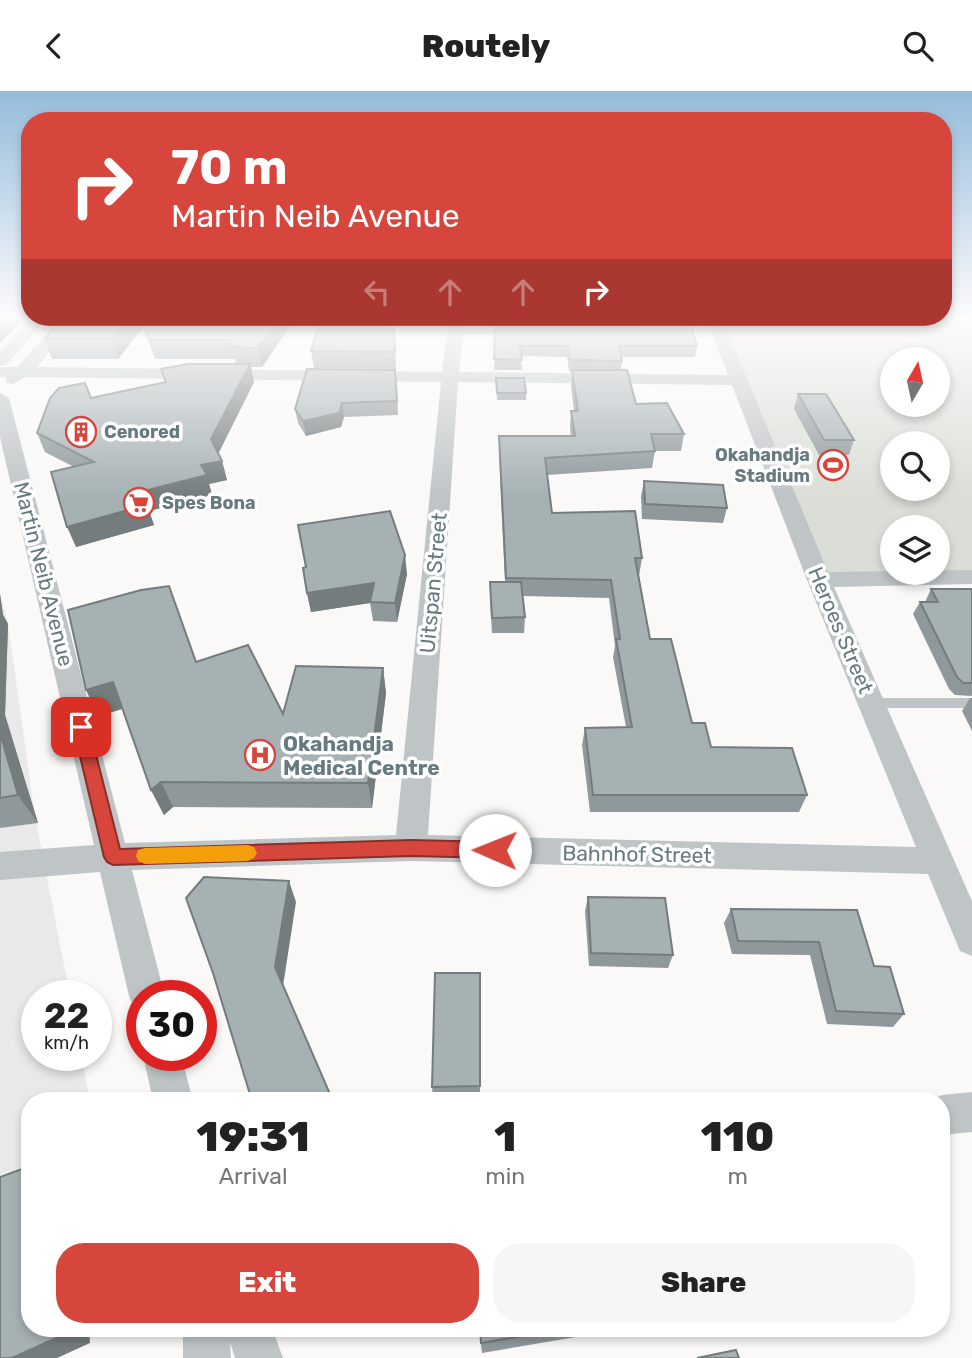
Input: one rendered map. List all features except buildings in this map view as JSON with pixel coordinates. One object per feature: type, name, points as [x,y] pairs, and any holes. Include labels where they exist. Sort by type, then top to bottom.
[{"type":"street","points":[[0,388],[14,378]]},
{"type":"street","name":"Uitspan Street","points":[[411,848],[450,378]]},
{"type":"street","points":[[558,378],[738,380]]},
{"type":"street","name":"Heroes Street","points":[[738,380],[819,580],[972,940]]},
{"type":"street","name":"Martin Neib Avenue","points":[[0,398],[143,980]]},
{"type":"street","points":[[819,580],[972,577]]},
{"type":"street","name":"Bahnhof Street","points":[[0,866],[113,857],[411,848],[939,861]]},
{"type":"street","points":[[166,1071],[171,1092]]},
{"type":"street","points":[[950,1114],[972,1112]]},
{"type":"street","points":[[206,1337],[207,1358]]},
{"type":"street","points":[[253,1337],[259,1358]]},
{"type":"lane","points":[[872,703],[972,703]]},
{"type":"shaded area","points":[[738,378],[880,378],[880,417],[950,417],[950,378],[972,378],[972,577],[950,577],[950,515],[880,515],[880,579],[819,580]]},
{"type":"shaded area","points":[[0,594],[8,624],[35,816],[67,980],[21,980],[21,1071],[84,1071],[88,1092],[21,1092],[21,1167],[0,1175]]},
{"type":"slow traffic","points":[[145,856],[248,853]]},
{"type":"place","name":"Cenored","points":[[81,432]]},
{"type":"place","name":"Okahandja Stadium","points":[[833,465]]},
{"type":"place","name":"Spes Bona","points":[[139,503]]},
{"type":"place","name":"Okahandja Medical Centre","points":[[260,755]]},
{"type":"route","points":[[81,727],[113,857],[411,848],[495,850]]}]
